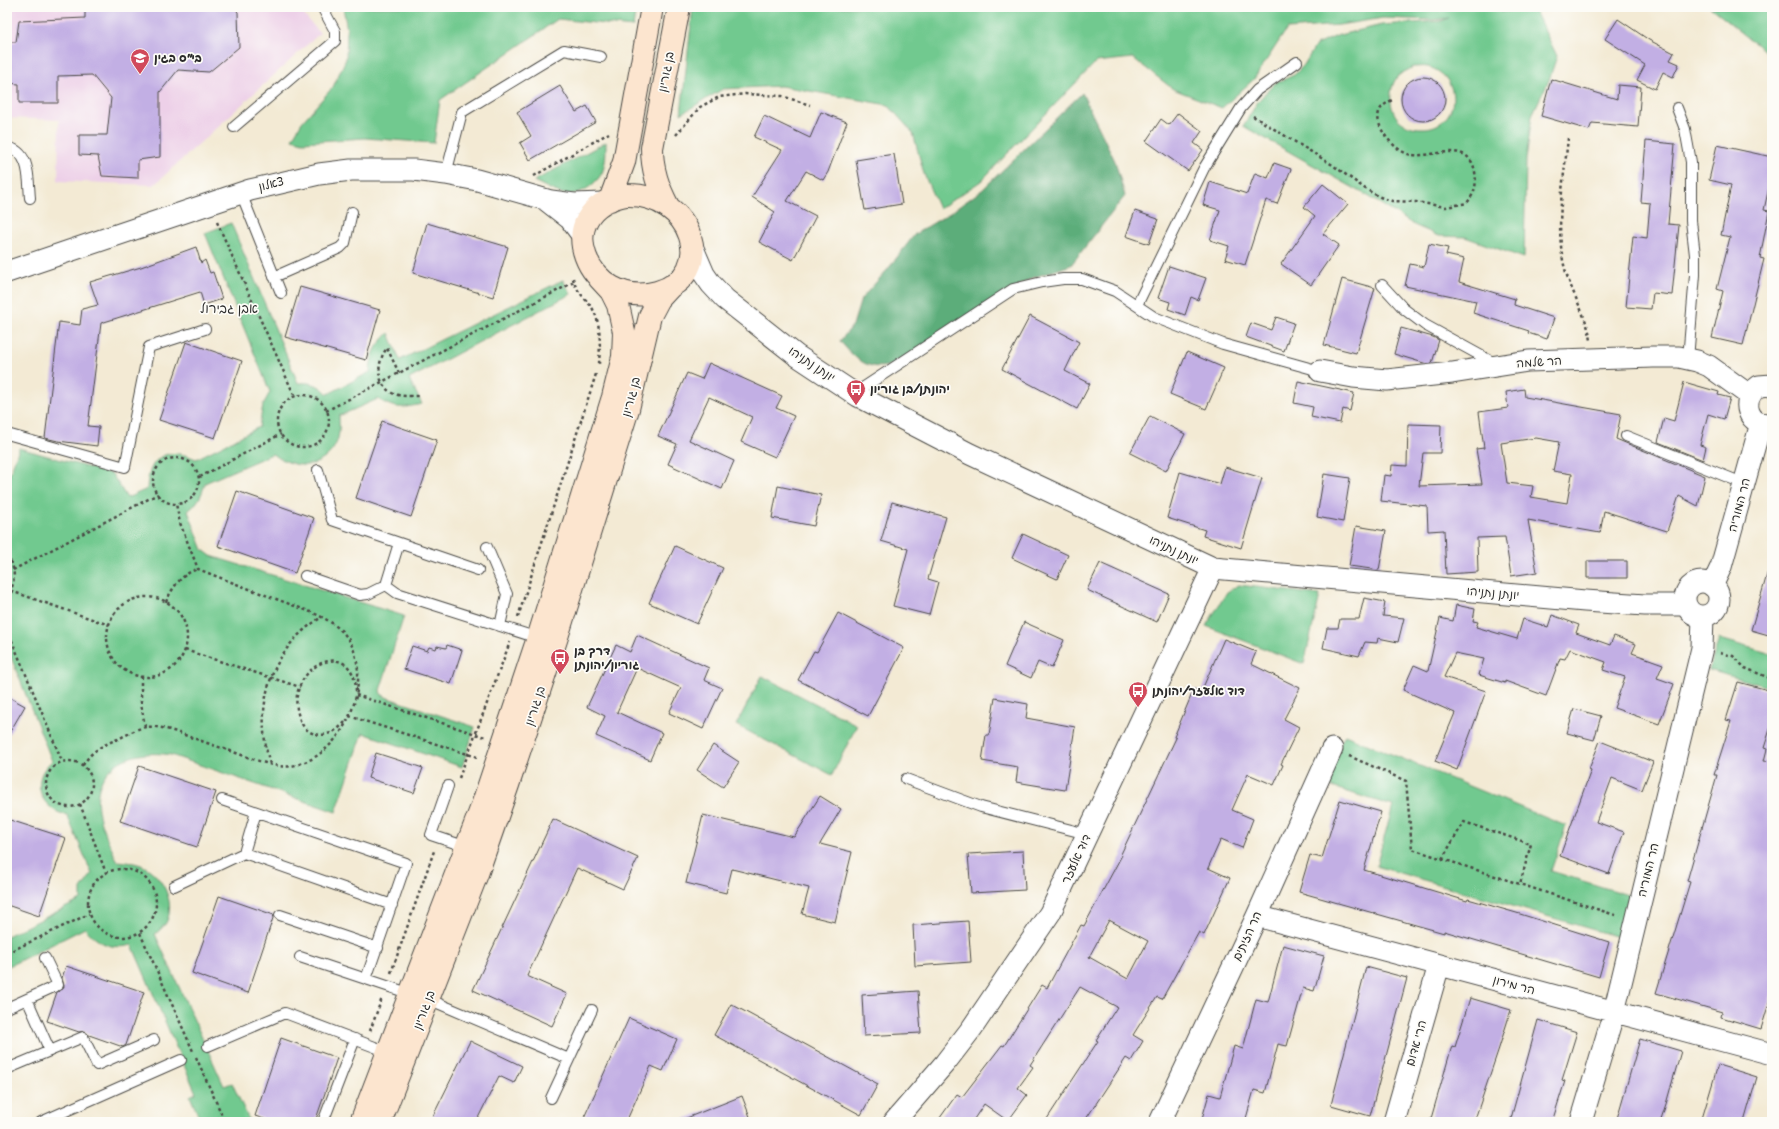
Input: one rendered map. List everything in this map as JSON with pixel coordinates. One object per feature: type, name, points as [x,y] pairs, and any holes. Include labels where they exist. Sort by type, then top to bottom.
[{"type":"street","points":[[606,201],[626,195],[643,196],[668,206],[680,217],[689,231],[692,246],[690,261],[687,269],[674,283],[648,294],[635,294],[613,288],[589,276],[583,251],[582,235],[587,220],[606,201],[624,162],[652,7]]},
{"type":"street","name":"בן גוריון","points":[[668,206],[656,180],[652,154],[678,7]]},
{"type":"street","name":"צאלון","points":[[7,272],[241,193],[286,180],[351,170],[414,170],[446,174],[510,189],[545,200],[568,204],[606,201]]},
{"type":"street","name":"צאלון","points":[[545,200],[570,219],[582,235]]},
{"type":"street","name":"יונתן נתניהו","points":[[692,246],[704,274],[725,299]]},
{"type":"street","name":"בן גוריון","points":[[380,1122],[467,847],[500,754],[538,638],[611,404],[623,356],[624,332],[618,305],[611,291],[589,276]]},
{"type":"street","name":"בן גוריון","points":[[361,1122],[388,1052],[419,997],[487,844],[538,696],[628,409],[650,316],[659,299],[674,283]]},
{"type":"street","name":"יונתן נתניהו","points":[[674,283],[704,287],[725,299],[796,355],[854,393],[970,454],[1212,568],[1585,601],[1645,605],[1685,605]]},
{"type":"street","name":"הר שלמה","points":[[1320,371],[1353,378],[1387,380],[1452,373],[1528,362],[1654,356],[1688,359],[1709,366],[1749,395]]},
{"type":"street","points":[[1767,423],[1755,420],[1748,409],[1749,395],[1759,386],[1772,386]]},
{"type":"street","name":"הר המוריה","points":[[1712,586],[1721,567],[1745,484],[1767,423]]},
{"type":"street","name":"דוד אלעזר","points":[[894,1122],[945,1063],[1012,971],[1050,913],[1212,568]]},
{"type":"street","points":[[1701,582],[1712,586],[1718,596],[1717,606],[1709,615],[1703,616],[1693,614],[1685,605],[1685,594],[1692,585],[1701,582]]},
{"type":"street","name":"הר המוריה","points":[[1581,1122],[1614,1012],[1702,648],[1703,616]]},
{"type":"street","name":"הר הזיתים","points":[[1160,1122],[1257,916],[1332,749]]},
{"type":"street","name":"הר מירון","points":[[1257,916],[1772,1054]]},
{"type":"street","name":"הרי אדום","points":[[1394,1122],[1439,965]]},
{"type":"lane","points":[[234,127],[335,41],[335,32],[322,7]]},
{"type":"lane","points":[[446,174],[462,112],[564,50],[601,57]]},
{"type":"lane","points":[[1137,305],[1204,168],[1241,108],[1257,90],[1297,62]]},
{"type":"lane","points":[[1677,108],[1685,129],[1691,162],[1691,221],[1695,255],[1695,275],[1688,359]]},
{"type":"lane","points":[[7,146],[20,153],[26,163],[30,198]]},
{"type":"lane","points":[[241,193],[281,293]]},
{"type":"lane","points":[[274,277],[340,248],[344,243],[352,212]]},
{"type":"lane","points":[[854,393],[1013,289],[1063,279],[1082,279],[1115,291],[1154,317],[1223,344],[1320,371]]},
{"type":"lane","points":[[1382,285],[1404,309],[1425,325],[1498,366]]},
{"type":"lane","points":[[7,434],[126,467],[149,347],[205,329]]},
{"type":"lane","points":[[1626,436],[1745,484]]},
{"type":"lane","points":[[318,470],[332,520],[478,570]]},
{"type":"lane","points":[[305,576],[360,594],[368,594],[386,585],[399,543]]},
{"type":"lane","points":[[487,547],[507,594],[500,626]]},
{"type":"lane","points":[[386,585],[397,593],[538,638]]},
{"type":"lane","points":[[906,779],[981,807],[1087,834]]},
{"type":"lane","points":[[452,785],[431,835],[467,847]]},
{"type":"lane","points":[[222,800],[406,863],[378,948],[366,979]]},
{"type":"lane","points":[[244,853],[256,812]]},
{"type":"lane","points":[[174,886],[244,853],[392,905]]},
{"type":"lane","points":[[280,915],[378,948]]},
{"type":"lane","points":[[300,957],[419,997],[569,1059]]},
{"type":"lane","points":[[7,1008],[58,985],[45,958]]},
{"type":"lane","points":[[27,999],[50,1051]]},
{"type":"lane","points":[[551,1098],[592,1010]]},
{"type":"lane","points":[[208,1046],[285,1014],[388,1052]]},
{"type":"lane","points":[[7,1069],[83,1037],[97,1065],[154,1040]]},
{"type":"lane","points":[[323,1122],[355,1039]]},
{"type":"lane","points":[[41,1122],[62,1118],[181,1060]]},
{"type":"path","points":[[652,154],[679,133],[700,107],[719,97],[745,94],[782,96],[810,105]]},
{"type":"path","points":[[1241,108],[1331,164],[1367,190],[1380,197],[1392,201],[1416,202],[1446,207],[1467,203],[1473,195],[1476,183],[1475,169],[1470,160],[1463,154],[1454,152],[1418,155],[1410,155],[1403,152],[1382,132],[1379,121],[1379,112],[1384,104],[1392,100]]},
{"type":"path","points":[[510,189],[631,121]]},
{"type":"path","points":[[1568,138],[1561,219],[1561,243],[1564,266],[1590,336],[1594,358]]},
{"type":"path","points":[[209,203],[295,397]]},
{"type":"path","points":[[326,411],[574,282],[589,276]]},
{"type":"path","points":[[574,282],[589,276]]},
{"type":"path","points":[[574,282],[578,291],[592,307],[599,325],[599,366]]},
{"type":"path","points":[[399,373],[387,348],[382,354],[379,368],[382,382],[392,393],[404,396],[418,396]]},
{"type":"path","points":[[452,785],[467,754],[514,630],[596,373]]},
{"type":"path","points":[[303,395],[315,398],[321,403],[326,411],[329,421],[326,433],[315,444],[295,446],[288,442],[281,434],[277,425],[278,413],[285,403],[295,397],[303,395]]},
{"type":"path","points":[[200,477],[281,434]]},
{"type":"path","points":[[176,458],[187,460],[195,467],[200,477],[198,488],[193,497],[184,503],[176,504],[166,502],[158,494],[153,485],[154,474],[160,465],[169,459],[176,458]]},
{"type":"path","points":[[13,570],[158,494]]},
{"type":"path","points":[[176,504],[180,523],[198,569]]},
{"type":"path","points":[[7,556],[13,570],[14,581],[12,591],[7,600]]},
{"type":"path","points":[[166,602],[170,593],[179,581],[190,572],[198,569],[322,617],[340,628],[352,646],[358,666],[356,696],[354,700]]},
{"type":"path","points":[[12,591],[110,625]]},
{"type":"path","points":[[147,598],[166,602],[175,609],[185,625],[187,637],[185,650],[175,665],[166,672],[154,676],[141,676],[124,669],[112,656],[107,637],[110,625],[119,609],[135,600],[147,598]]},
{"type":"path","points":[[270,764],[266,749],[263,716],[271,678],[285,650],[295,637],[308,625],[322,617]]},
{"type":"path","points":[[7,629],[62,761]]},
{"type":"path","points":[[1702,648],[1733,656],[1745,668],[1772,679]]},
{"type":"path","points":[[185,650],[300,687]]},
{"type":"path","points":[[83,765],[89,755],[98,748],[145,727],[171,731],[270,764],[291,766],[310,760],[328,747],[342,730],[349,716],[354,700],[356,688],[351,673],[345,665],[337,661],[328,660],[315,666],[304,678],[300,687],[297,701],[298,712],[304,726],[311,732],[320,735],[329,734],[341,726],[349,716]]},
{"type":"path","points":[[141,676],[141,703],[145,727]]},
{"type":"path","points":[[356,696],[474,734],[500,754]]},
{"type":"path","points":[[349,716],[467,754],[500,754]]},
{"type":"path","points":[[1332,749],[1406,781],[1412,849],[1635,922]]},
{"type":"path","points":[[62,761],[73,761],[83,765],[90,773],[92,784],[90,794],[80,804],[73,807],[62,806],[52,800],[47,791],[46,780],[48,773],[55,765],[62,761]]},
{"type":"path","points":[[80,804],[107,873]]},
{"type":"path","points":[[1442,859],[1464,822],[1531,844],[1520,884]]},
{"type":"path","points":[[366,1043],[438,837]]},
{"type":"path","points":[[117,869],[133,871],[143,876],[153,888],[157,904],[155,914],[150,924],[140,933],[128,937],[112,936],[98,928],[90,914],[88,904],[90,892],[98,879],[107,873],[117,869]]},
{"type":"path","points":[[7,953],[90,914]]},
{"type":"path","points":[[140,933],[225,1122]]},
{"type":"shaded area","name":"בי\"ס בגין","points":[[7,7],[297,7],[320,33],[154,185],[58,181],[59,120],[7,118]]},
{"type":"green space","points":[[343,7],[636,7],[633,27],[558,19],[440,100],[434,143],[365,138],[303,142],[292,139],[302,122],[333,87],[346,59],[347,30]]},
{"type":"green space","points":[[693,7],[1536,7],[1500,12],[1534,9],[1557,56],[1549,80],[1532,115],[1526,159],[1524,258],[1465,237],[1439,236],[1414,225],[1368,196],[1243,126],[1259,100],[1274,84],[1294,75],[1304,65],[1316,45],[1339,35],[1382,25],[1441,21],[1449,18],[1433,20],[1383,18],[1339,25],[1287,29],[1254,79],[1222,108],[1173,89],[1133,58],[1096,62],[981,181],[939,209],[924,174],[913,133],[888,105],[781,86],[723,89],[681,114]],"holes":[[[1413,67],[1428,67],[1440,73],[1448,81],[1452,91],[1453,102],[1450,112],[1444,120],[1434,126],[1416,128],[1404,124],[1395,115],[1393,110],[1391,104],[1391,91],[1395,80],[1399,75]]]},
{"type":"green space","points":[[1710,7],[1772,7],[1772,57]]},
{"type":"green space","points":[[1082,93],[1115,161],[1125,196],[1071,265],[1032,278],[892,365],[876,367],[856,358],[840,341],[853,325],[861,299],[888,269],[915,234],[950,213],[982,190]]},
{"type":"green space","points":[[606,142],[605,162],[602,173],[594,183],[584,190],[572,194],[560,193],[534,181]]},
{"type":"green space","points":[[231,223],[298,383],[314,384],[328,394],[370,372],[375,350],[389,333],[400,360],[563,280],[571,294],[409,379],[422,404],[399,407],[389,405],[378,399],[339,416],[339,433],[336,444],[329,454],[319,462],[301,465],[286,461],[272,454],[205,483],[199,498],[188,511],[203,550],[211,556],[404,616],[380,690],[381,694],[388,698],[475,727],[462,767],[363,733],[336,812],[171,755],[141,755],[128,758],[116,764],[107,773],[100,784],[98,798],[100,821],[104,832],[117,861],[141,865],[155,874],[161,881],[170,906],[169,915],[166,923],[155,934],[224,1086],[232,1083],[250,1122],[201,1122],[190,1096],[196,1093],[132,945],[118,947],[100,942],[85,928],[7,967],[7,936],[81,900],[81,889],[92,874],[67,815],[50,807],[44,800],[41,793],[41,776],[45,768],[52,761],[7,647],[7,482],[19,448],[112,474],[127,498],[147,489],[151,469],[155,462],[161,457],[168,454],[176,454],[186,455],[196,459],[259,427],[263,405],[270,392],[205,233]]},
{"type":"green space","points":[[1239,585],[1320,595],[1304,664],[1206,626],[1227,592]]},
{"type":"green space","points":[[1719,639],[1772,654],[1772,688],[1709,670]]},
{"type":"green space","points":[[762,676],[857,725],[832,775],[736,725]]},
{"type":"green space","points":[[1345,735],[1566,826],[1551,871],[1631,896],[1618,937],[1376,866],[1393,806],[1319,783]]},
{"type":"building","points":[[85,7],[233,7],[238,12],[239,47],[209,72],[178,70],[160,92],[160,157],[138,160],[138,178],[102,176],[98,156],[79,155],[79,135],[107,135],[111,98],[92,75],[58,76],[58,103],[19,103],[19,84],[7,83],[7,42],[16,42],[19,21],[85,18]]},
{"type":"building","points":[[1618,19],[1649,40],[1674,53],[1670,60],[1679,64],[1673,77],[1663,72],[1655,89],[1637,80],[1645,65],[1605,39]]},
{"type":"building","points":[[1419,77],[1427,77],[1432,78],[1439,83],[1444,90],[1444,108],[1439,115],[1432,120],[1419,121],[1411,118],[1404,111],[1401,103],[1401,95],[1404,87],[1411,80]]},
{"type":"building","points":[[1551,79],[1617,99],[1618,85],[1641,87],[1638,127],[1592,123],[1589,130],[1541,116]]},
{"type":"building","points":[[560,86],[576,112],[587,106],[596,122],[530,160],[520,143],[531,136],[517,112]]},
{"type":"building","points":[[821,112],[847,122],[828,172],[823,180],[806,171],[787,201],[816,216],[793,260],[759,242],[775,212],[752,197],[782,150],[754,137],[764,116],[810,138]]},
{"type":"building","points":[[1178,113],[1202,131],[1194,143],[1203,150],[1188,171],[1146,141],[1161,119],[1169,125]]},
{"type":"building","points":[[1646,141],[1675,144],[1668,224],[1679,225],[1672,295],[1653,293],[1651,309],[1626,307],[1633,236],[1647,238],[1650,203],[1641,202]]},
{"type":"building","points":[[1717,145],[1772,157],[1772,173],[1764,210],[1769,211],[1760,258],[1764,259],[1743,345],[1712,338],[1723,291],[1717,289],[1730,237],[1721,235],[1731,185],[1709,180]]},
{"type":"building","points":[[894,154],[902,204],[865,210],[856,160]]},
{"type":"building","points":[[1274,163],[1291,169],[1277,204],[1266,200],[1245,265],[1225,259],[1229,246],[1210,240],[1220,210],[1203,205],[1210,182],[1247,194],[1255,173],[1268,178]]},
{"type":"building","points":[[1323,184],[1348,204],[1323,234],[1339,245],[1311,285],[1281,264],[1315,216],[1304,207]]},
{"type":"building","points":[[1135,211],[1158,219],[1149,244],[1126,236]]},
{"type":"building","points":[[427,223],[508,247],[493,297],[413,273]]},
{"type":"building","points":[[1429,244],[1448,248],[1446,255],[1464,259],[1459,282],[1515,299],[1514,305],[1554,318],[1547,339],[1528,333],[1529,331],[1473,313],[1476,301],[1405,286],[1410,264],[1424,267]]},
{"type":"building","points":[[196,247],[201,263],[205,260],[210,273],[213,272],[222,299],[204,305],[200,292],[101,323],[88,426],[99,427],[97,446],[45,438],[59,322],[80,325],[82,309],[98,305],[90,282],[141,267]]},
{"type":"building","points":[[1169,266],[1206,278],[1198,300],[1191,297],[1185,315],[1168,309],[1170,302],[1158,298]]},
{"type":"building","points":[[1342,279],[1375,288],[1356,353],[1324,345]]},
{"type":"building","points":[[300,287],[380,310],[366,360],[285,337]]},
{"type":"building","points":[[1030,316],[1079,342],[1065,371],[1090,384],[1077,409],[1002,369]]},
{"type":"building","points":[[1276,317],[1294,323],[1284,351],[1246,337],[1251,323],[1271,330]]},
{"type":"building","points":[[1401,328],[1439,340],[1432,363],[1427,364],[1394,354]]},
{"type":"building","points":[[186,342],[242,361],[215,438],[159,420]]},
{"type":"building","points":[[1187,352],[1224,368],[1206,409],[1170,394]]},
{"type":"building","points":[[709,363],[782,396],[776,408],[794,416],[775,457],[741,442],[752,417],[709,397],[689,440],[734,461],[722,489],[668,464],[677,444],[658,436],[687,373],[702,379]]},
{"type":"building","points":[[1298,381],[1354,393],[1350,411],[1343,409],[1340,423],[1311,417],[1313,407],[1294,403]]},
{"type":"building","points":[[1684,382],[1719,392],[1718,395],[1730,398],[1724,419],[1708,414],[1700,445],[1706,447],[1703,460],[1658,442],[1664,418],[1674,421]]},
{"type":"building","points":[[1524,389],[1525,397],[1621,414],[1616,439],[1705,476],[1698,506],[1679,496],[1667,531],[1604,511],[1600,533],[1528,520],[1537,572],[1511,576],[1505,537],[1477,538],[1478,572],[1446,574],[1444,530],[1428,531],[1427,506],[1381,501],[1384,475],[1391,476],[1392,465],[1407,466],[1408,424],[1441,425],[1440,453],[1423,453],[1419,486],[1482,484],[1476,449],[1484,448],[1479,412],[1508,408],[1506,392]],"holes":[[[1536,438],[1559,442],[1553,471],[1572,474],[1567,503],[1531,497],[1533,486],[1507,483],[1501,443]]]},
{"type":"building","points":[[1150,416],[1185,434],[1166,471],[1130,453]]},
{"type":"building","points":[[382,421],[437,440],[411,517],[356,498]]},
{"type":"building","points":[[1225,467],[1262,478],[1241,548],[1203,536],[1205,530],[1167,518],[1180,472],[1220,484]]},
{"type":"building","points":[[1324,474],[1350,478],[1343,522],[1317,517]]},
{"type":"building","points":[[778,486],[821,495],[814,526],[772,518]]},
{"type":"building","points":[[237,491],[314,518],[295,573],[218,546]]},
{"type":"building","points":[[892,502],[946,517],[928,579],[938,582],[929,615],[893,606],[908,549],[881,541]]},
{"type":"building","points":[[1356,526],[1386,531],[1379,570],[1349,566]]},
{"type":"building","points":[[1023,534],[1068,555],[1057,579],[1012,558]]},
{"type":"building","points":[[675,546],[723,568],[697,624],[649,603]]},
{"type":"building","points":[[1587,561],[1627,561],[1627,578],[1587,578]]},
{"type":"building","points":[[1100,563],[1169,594],[1157,622],[1087,590]]},
{"type":"building","points":[[1768,571],[1772,572],[1772,636],[1751,630]]},
{"type":"building","points":[[1364,598],[1385,602],[1383,616],[1404,618],[1398,642],[1378,638],[1377,643],[1365,642],[1359,656],[1323,648],[1327,628],[1338,628],[1340,619],[1359,619]]},
{"type":"building","points":[[1456,605],[1475,609],[1473,621],[1478,622],[1476,627],[1517,639],[1523,619],[1548,627],[1552,615],[1579,625],[1576,633],[1610,645],[1614,636],[1636,644],[1632,653],[1663,664],[1657,678],[1674,684],[1659,724],[1614,708],[1625,677],[1603,670],[1606,662],[1570,649],[1565,659],[1560,658],[1546,696],[1505,681],[1505,683],[1479,675],[1484,659],[1455,653],[1444,677],[1486,691],[1457,770],[1435,761],[1455,713],[1403,690],[1414,665],[1428,671],[1440,618],[1453,621]]},
{"type":"building","points":[[838,613],[904,648],[868,716],[798,680],[814,651],[817,652]]},
{"type":"building","points":[[1024,622],[1064,640],[1052,668],[1038,662],[1031,678],[1005,666]]},
{"type":"building","points":[[637,635],[709,668],[704,680],[722,688],[703,729],[669,713],[681,688],[637,668],[617,712],[662,733],[650,760],[596,736],[605,716],[587,707],[616,645],[630,652]]},
{"type":"building","points":[[1224,639],[1256,652],[1251,664],[1300,688],[1284,719],[1299,727],[1281,764],[1283,765],[1274,785],[1248,774],[1232,810],[1253,819],[1242,848],[1221,839],[1208,868],[1230,878],[1204,935],[1199,932],[1162,999],[1157,997],[1133,1035],[1143,1041],[1131,1061],[1126,1058],[1084,1122],[1045,1122],[1098,1041],[1096,1040],[1117,1007],[1080,987],[1030,1065],[1033,1067],[1018,1088],[1027,1095],[1008,1121],[984,1104],[972,1122],[937,1122],[957,1094],[962,1097],[1002,1045],[1004,1046],[1042,985],[1047,988],[1081,925],[1084,926],[1122,855],[1121,854],[1176,738],[1174,737],[1194,689],[1201,692]],"holes":[[[1109,920],[1148,941],[1128,979],[1089,957]]]},
{"type":"building","points":[[447,645],[462,650],[451,684],[404,669],[412,646],[427,651],[429,647],[436,649],[437,646],[446,648]]},
{"type":"building","points":[[1738,682],[1772,691],[1772,723],[1764,748],[1767,749],[1764,761],[1772,762],[1772,993],[1761,1029],[1721,1017],[1722,1012],[1656,993],[1690,882],[1687,881],[1717,775],[1714,775],[1731,721],[1726,720]]},
{"type":"building","points":[[7,696],[25,706],[7,737]]},
{"type":"building","points":[[995,698],[1028,704],[1026,718],[1075,727],[1065,790],[1016,782],[1018,767],[982,761],[986,735],[989,735]]},
{"type":"building","points":[[1574,709],[1601,716],[1594,740],[1567,733]]},
{"type":"building","points":[[1600,741],[1653,762],[1642,790],[1612,778],[1596,822],[1624,832],[1609,874],[1560,856]]},
{"type":"building","points":[[713,745],[739,762],[723,787],[697,770]]},
{"type":"building","points":[[376,753],[423,768],[414,793],[368,778]]},
{"type":"building","points":[[139,766],[216,792],[197,847],[120,821]]},
{"type":"building","points":[[820,796],[841,809],[820,844],[852,852],[835,922],[802,914],[809,888],[732,869],[726,893],[686,883],[703,815],[794,837]]},
{"type":"building","points":[[1340,800],[1381,812],[1364,870],[1467,901],[1468,899],[1520,914],[1609,942],[1599,977],[1444,931],[1444,933],[1299,892],[1310,855],[1322,858]]},
{"type":"building","points":[[553,819],[638,858],[623,889],[577,868],[527,976],[567,994],[552,1026],[473,990]]},
{"type":"building","points":[[10,820],[66,838],[39,916],[7,905],[7,828]]},
{"type":"building","points":[[1023,851],[1025,890],[971,893],[968,854]]},
{"type":"building","points":[[219,896],[274,915],[248,993],[192,973]]},
{"type":"building","points":[[968,921],[971,962],[915,966],[913,925]]},
{"type":"building","points":[[1283,945],[1324,956],[1314,991],[1303,988],[1287,1046],[1278,1044],[1265,1093],[1254,1090],[1245,1122],[1201,1122],[1209,1094],[1220,1097],[1234,1046],[1243,1049],[1256,999],[1268,1002]]},
{"type":"building","points":[[66,966],[144,992],[126,1045],[123,1047],[89,1035],[84,1031],[79,1032],[47,1021],[57,992],[63,989],[64,986],[62,978]]},
{"type":"building","points":[[1366,967],[1407,978],[1370,1116],[1331,1105]]},
{"type":"building","points":[[918,991],[921,1033],[864,1036],[862,995]]},
{"type":"building","points":[[1470,998],[1511,1010],[1499,1048],[1474,1122],[1430,1122],[1452,1046],[1455,1047]]},
{"type":"building","points":[[731,1004],[878,1084],[861,1115],[714,1035]]},
{"type":"building","points":[[629,1018],[677,1039],[663,1071],[651,1066],[626,1122],[582,1122]]},
{"type":"building","points":[[1538,1020],[1577,1032],[1562,1080],[1565,1081],[1552,1122],[1510,1122]]},
{"type":"building","points":[[281,1038],[337,1058],[315,1122],[273,1122],[255,1116]]},
{"type":"building","points":[[1640,1039],[1681,1051],[1666,1104],[1660,1122],[1616,1122]]},
{"type":"building","points":[[470,1041],[522,1066],[514,1083],[499,1076],[476,1122],[430,1122]]},
{"type":"building","points":[[1718,1065],[1757,1077],[1744,1122],[1701,1122]]},
{"type":"building","points":[[742,1096],[752,1122],[679,1122],[679,1121]]},
{"type":"place","name":"בי\"ס בגין","points":[[140,75]]},
{"type":"place","name":"יהונתן/בן גוריון","points":[[856,406]]},
{"type":"place","name":"דרך בן גוריון/יהונתן","points":[[560,675]]},
{"type":"place","name":"דוד אלעזר/יהונתן","points":[[1138,708]]},
{"type":"district","name":"אבן גבירול","points":[[229,308]]}]
